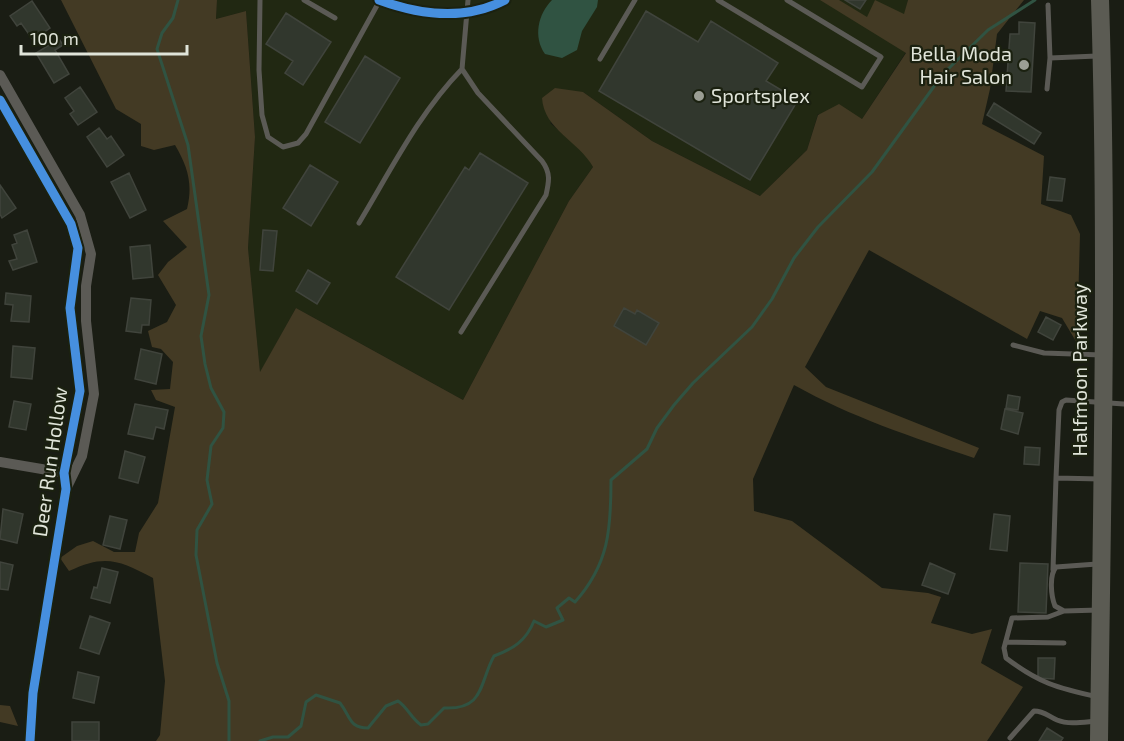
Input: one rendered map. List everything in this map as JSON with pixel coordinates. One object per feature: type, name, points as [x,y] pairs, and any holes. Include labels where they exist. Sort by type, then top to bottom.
[{"type":"main road","name":"Halfmoon Parkway","points":[[1100,0],[1103,355],[1100,735]]},
{"type":"street","points":[[379,0],[408,11],[453,15],[468,6],[495,6],[505,0]]},
{"type":"street","name":"Deer Run Hollow","points":[[0,75],[4,93],[80,215],[87,233],[91,254],[86,286],[86,321],[94,394],[66,489],[33,693],[30,741]]},
{"type":"street","name":"Deer Run Hollow","points":[[0,100],[63,208],[71,224],[78,248],[70,308],[80,391],[70,474]]},
{"type":"street","points":[[74,238],[87,233]]},
{"type":"street","points":[[78,361],[90,361]]},
{"type":"street","points":[[0,462],[70,474]]},
{"type":"lane","points":[[260,0],[259,70],[262,115],[268,137],[283,147],[297,143],[306,134],[379,0]]},
{"type":"lane","points":[[304,0],[335,18]]},
{"type":"lane","points":[[600,58],[635,0]]},
{"type":"lane","points":[[718,0],[862,87],[881,57],[787,0]]},
{"type":"lane","points":[[1047,89],[1050,58],[1048,5]]},
{"type":"lane","points":[[359,223],[440,92],[462,69],[468,6]]},
{"type":"lane","points":[[1050,58],[1102,56]]},
{"type":"lane","points":[[461,332],[542,203],[549,180],[548,170],[542,161],[478,93],[462,69]]},
{"type":"lane","points":[[1013,345],[1044,353],[1103,355]]},
{"type":"lane","points":[[1064,611],[1055,606],[1052,598],[1060,405],[1066,400],[1124,404]]},
{"type":"lane","points":[[1056,478],[1102,479]]},
{"type":"lane","points":[[1053,570],[1060,565],[1102,564]]},
{"type":"lane","points":[[1099,697],[1032,678],[1006,658],[1006,642],[1012,618],[1048,617],[1064,611],[1101,609]]},
{"type":"lane","points":[[1006,642],[1064,644]]},
{"type":"lane","points":[[1010,738],[1034,711],[1042,711],[1057,720],[1069,722],[1100,735]]},
{"type":"shaded area","points":[[61,0],[217,0],[216,19],[246,11],[255,137],[248,248],[260,372],[296,308],[463,400],[569,201],[593,167],[587,158],[555,127],[544,109],[542,98],[555,88],[583,92],[652,141],[760,196],[807,150],[818,115],[839,104],[862,119],[906,53],[820,0],[839,0],[867,17],[875,0],[904,14],[908,0],[1024,0],[997,34],[990,89],[982,124],[1044,156],[1041,204],[1071,215],[1080,234],[1077,343],[1062,318],[1040,311],[1027,339],[869,250],[805,367],[826,387],[979,448],[974,458],[860,417],[794,385],[753,479],[754,511],[792,521],[882,588],[928,593],[941,597],[931,623],[972,634],[992,629],[981,663],[1023,687],[987,741],[156,741],[160,735],[165,681],[153,578],[112,561],[93,562],[69,571],[60,558],[77,546],[93,541],[114,552],[135,552],[139,533],[158,503],[175,407],[156,400],[151,390],[170,389],[173,362],[161,349],[152,347],[148,331],[167,322],[176,305],[158,275],[168,262],[187,247],[163,221],[187,209],[188,176],[175,145],[154,150],[141,146],[141,124],[116,109]]},
{"type":"shaded area","points":[[217,0],[908,0],[905,14],[906,52],[862,119],[818,114],[807,150],[760,196],[652,141],[583,92],[550,123],[585,153],[593,167],[569,201],[463,400],[296,308],[260,373],[248,248],[255,137],[246,11],[216,19]]},
{"type":"shaded area","points":[[552,0],[598,0],[597,7],[582,31],[577,50],[562,58],[545,54],[539,40],[540,19]]},
{"type":"shaded area","points":[[0,705],[10,706],[18,726],[0,722]]},
{"type":"building","points":[[845,0],[866,0],[860,9]]},
{"type":"building","points":[[32,1],[50,28],[33,40],[21,23],[17,26],[10,16]]},
{"type":"building","name":"Sportsplex","points":[[646,11],[698,42],[711,21],[778,63],[766,81],[798,100],[750,180],[599,91]]},
{"type":"building","points":[[286,13],[331,42],[303,85],[285,73],[293,61],[266,44]]},
{"type":"building","points":[[1019,22],[1035,23],[1031,92],[1006,91],[1010,34],[1019,34]]},
{"type":"building","points":[[59,39],[63,45],[55,50],[69,74],[54,83],[36,53]]},
{"type":"building","points":[[365,56],[400,78],[360,143],[325,122]]},
{"type":"building","points":[[80,87],[97,112],[78,125],[70,114],[74,111],[65,98]]},
{"type":"building","points":[[994,103],[1041,133],[1034,144],[987,115]]},
{"type":"building","points":[[99,128],[107,139],[111,136],[124,155],[107,167],[87,137]]},
{"type":"building","points":[[480,153],[528,183],[449,310],[396,277],[465,167],[469,170]]},
{"type":"building","points":[[310,165],[338,182],[311,226],[283,208]]},
{"type":"building","points":[[129,173],[146,210],[130,218],[111,182]]},
{"type":"building","points":[[1050,177],[1065,179],[1062,201],[1047,200]]},
{"type":"building","points":[[0,185],[16,208],[2,218],[0,214]]},
{"type":"building","points":[[27,230],[37,262],[13,270],[9,261],[17,259],[12,245],[17,243],[14,235]]},
{"type":"building","points":[[263,230],[277,231],[273,271],[260,270]]},
{"type":"building","points":[[150,245],[153,277],[133,279],[130,247]]},
{"type":"building","points":[[308,270],[330,283],[317,304],[296,291]]},
{"type":"building","points":[[6,293],[31,296],[29,322],[11,321],[13,305],[5,304]]},
{"type":"building","points":[[131,298],[151,300],[149,325],[142,325],[141,333],[126,331]]},
{"type":"building","points":[[624,308],[635,314],[637,310],[659,323],[646,345],[614,326]]},
{"type":"building","points":[[1046,317],[1061,325],[1053,340],[1038,332]]},
{"type":"building","points":[[13,346],[35,348],[32,379],[11,377]]},
{"type":"building","points":[[141,349],[162,354],[156,384],[135,379]]},
{"type":"building","points":[[1008,395],[1020,397],[1018,410],[1006,408]]},
{"type":"building","points":[[14,401],[31,404],[26,430],[9,427]]},
{"type":"building","points":[[135,404],[168,410],[164,429],[156,427],[153,439],[128,434]]},
{"type":"building","points":[[1005,409],[1023,413],[1018,434],[1001,429]]},
{"type":"building","points":[[1025,447],[1040,448],[1039,465],[1024,464]]},
{"type":"building","points":[[125,451],[145,457],[138,483],[119,478]]},
{"type":"building","points":[[3,509],[23,514],[17,543],[0,539]]},
{"type":"building","points":[[994,514],[1010,516],[1007,551],[990,549]]},
{"type":"building","points":[[110,516],[127,520],[120,549],[103,545]]},
{"type":"building","points":[[0,562],[13,565],[8,590],[0,589]]},
{"type":"building","points":[[930,563],[955,574],[948,594],[922,585]]},
{"type":"building","points":[[1020,563],[1048,564],[1046,613],[1018,612]]},
{"type":"building","points":[[102,568],[118,572],[110,603],[91,598],[94,587],[97,588]]},
{"type":"building","points":[[90,616],[110,623],[99,654],[80,648]]},
{"type":"building","points":[[1038,658],[1055,658],[1054,679],[1038,678]]},
{"type":"building","points":[[78,672],[99,677],[94,703],[73,698]]},
{"type":"building","points":[[72,722],[99,722],[99,741],[72,741]]},
{"type":"building","points":[[1047,728],[1063,738],[1061,741],[1039,741]]},
{"type":"waterway","points":[[178,0],[173,18],[162,33],[157,49],[188,145],[209,295],[201,336],[211,388],[224,412],[223,428],[211,446],[207,480],[212,504],[197,530],[196,555],[217,663],[229,701],[229,741]]},
{"type":"waterway","points":[[260,741],[273,737],[288,737],[301,726],[306,702],[316,695],[340,703],[351,721],[362,728],[368,728],[386,706],[398,701],[421,725],[428,724],[444,708],[467,705],[474,700],[494,656],[518,643],[527,634],[534,621],[546,627],[563,620],[557,608],[569,598],[575,602],[595,574],[601,560],[609,530],[611,480],[647,449],[657,428],[674,405],[693,383],[752,327],[772,299],[794,258],[818,227],[872,172],[943,74],[988,30],[1035,0]]},
{"type":"cycle path","points":[[379,0],[410,9],[442,14],[474,11],[505,0]]},
{"type":"cycle path","points":[[0,100],[71,224],[78,248],[70,308],[80,391],[64,473],[66,489],[33,693],[30,741]]},
{"type":"place","name":"Bella Moda Hair Salon","points":[[1024,65]]},
{"type":"place","name":"Sportsplex","points":[[699,96]]}]
